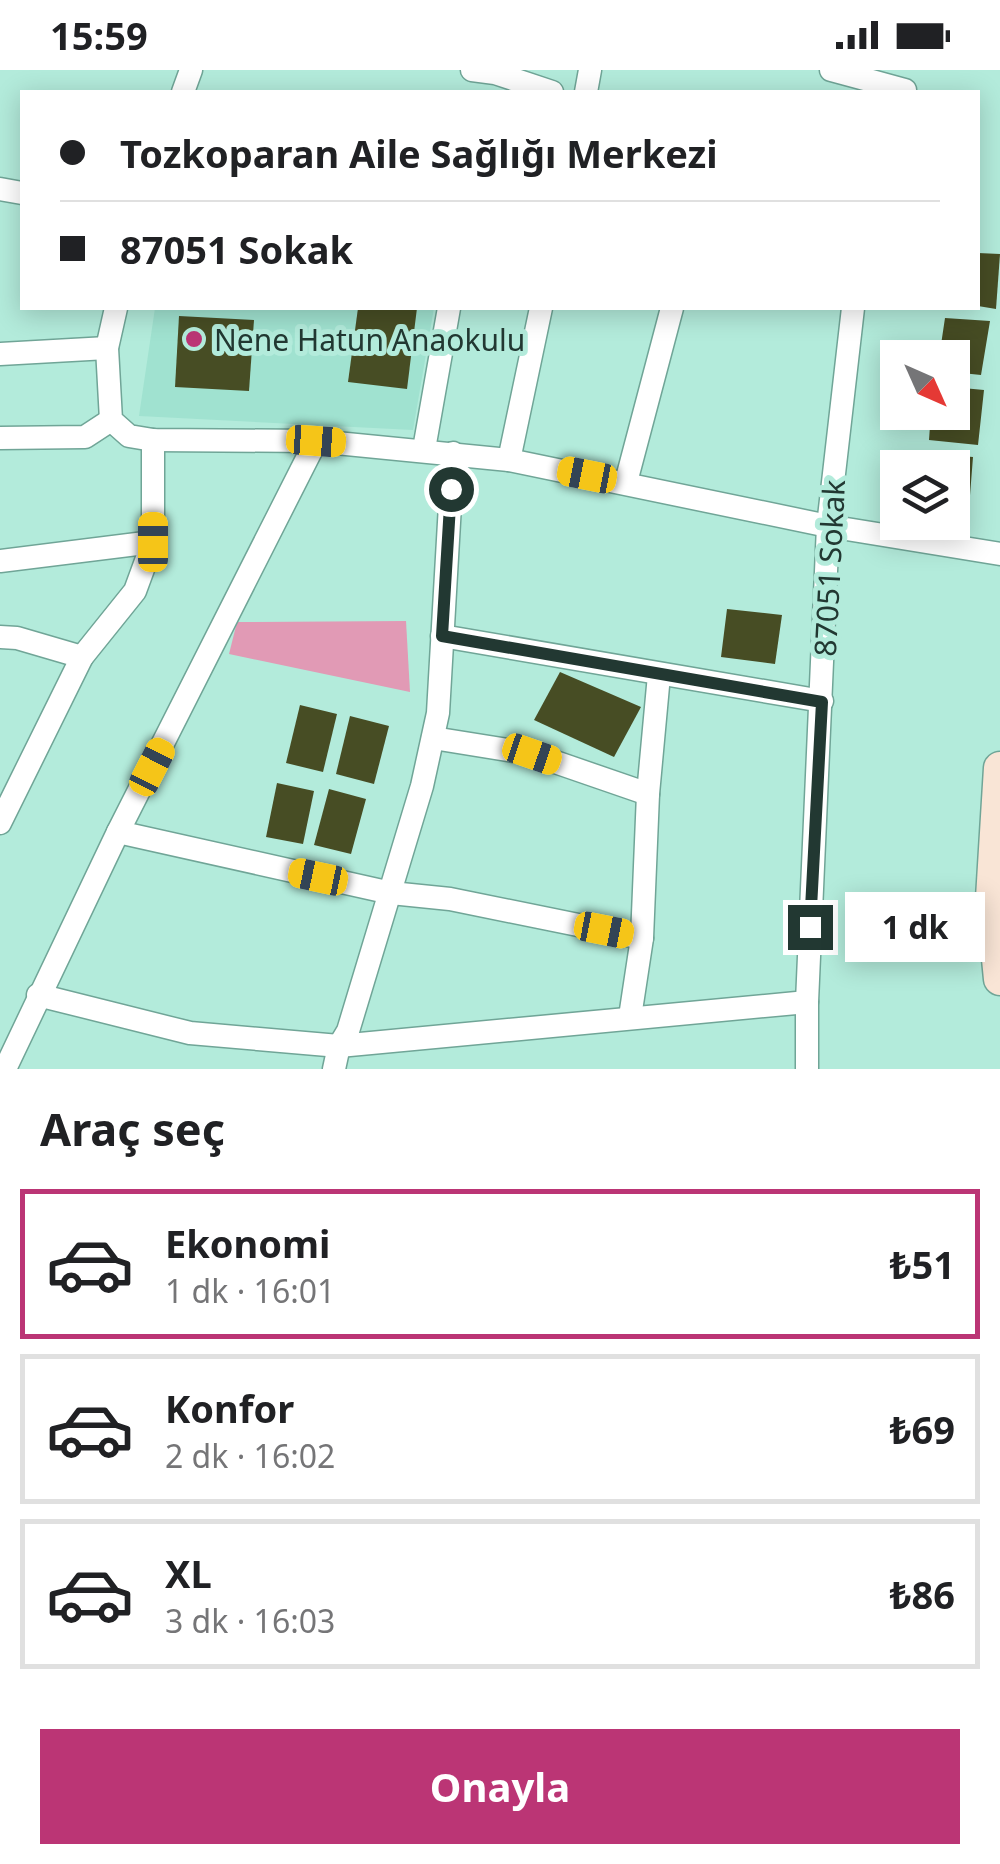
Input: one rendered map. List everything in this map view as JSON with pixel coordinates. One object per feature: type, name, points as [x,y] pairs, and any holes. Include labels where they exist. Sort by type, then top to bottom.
[{"type":"street","points":[[831,70],[901,90]]},
{"type":"street","points":[[905,90],[920,70]]},
{"type":"street","points":[[488,76],[544,90]]},
{"type":"street","points":[[116,310],[108,348],[111,420],[129,436],[153,440],[316,441],[453,452],[626,482],[828,526],[1000,554]]},
{"type":"street","points":[[424,449],[449,310]]},
{"type":"street","points":[[509,460],[541,310]]},
{"type":"street","points":[[626,482],[671,310]]},
{"type":"street","name":"87051 Sokak","points":[[807,1069],[828,526],[853,310]]},
{"type":"street","points":[[0,354],[108,348]]},
{"type":"street","points":[[0,438],[86,438],[111,420]]},
{"type":"street","points":[[0,823],[82,657],[135,591],[153,542],[153,440]]},
{"type":"street","points":[[5,1069],[118,832],[316,441]]},
{"type":"street","points":[[336,1058],[391,892],[438,713],[453,452]]},
{"type":"street","points":[[0,560],[153,542]]},
{"type":"street","points":[[442,636],[822,702]]},
{"type":"street","points":[[0,637],[17,638],[82,657]]},
{"type":"street","points":[[630,1017],[642,938],[648,794],[660,676]]},
{"type":"street","points":[[433,738],[532,754],[648,794]]},
{"type":"street","points":[[999,960],[996,897],[1000,768]]},
{"type":"street","points":[[118,832],[391,892],[450,899],[642,938]]},
{"type":"street","points":[[38,995],[190,1033],[336,1058],[630,1017],[807,1002]]},
{"type":"shaded area","points":[[155,310],[434,310],[413,430],[139,416]]},
{"type":"shaded area","points":[[406,621],[410,692],[229,654],[237,622]]},
{"type":"building","points":[[980,253],[1000,254],[996,309],[980,306]]},
{"type":"building","points":[[358,310],[417,310],[407,389],[348,382]]},
{"type":"building","points":[[179,316],[254,320],[249,391],[175,387]]},
{"type":"building","points":[[945,318],[990,321],[981,375],[970,374],[970,340],[942,340]]},
{"type":"building","points":[[970,389],[984,390],[978,445],[929,440],[930,430],[970,430]]},
{"type":"building","points":[[727,609],[782,615],[775,664],[721,657]]},
{"type":"building","points":[[560,672],[641,707],[614,757],[534,720]]},
{"type":"building","points":[[300,705],[337,714],[323,772],[286,763]]},
{"type":"building","points":[[350,716],[389,726],[374,784],[336,774]]},
{"type":"building","points":[[277,783],[314,791],[303,844],[266,837]]},
{"type":"building","points":[[329,789],[366,799],[351,854],[314,845]]},
{"type":"place","name":"Nene Hatun Anaokulu","points":[[194,339]]},
{"type":"route","points":[[451,489],[442,636],[822,702],[810,927]]}]
